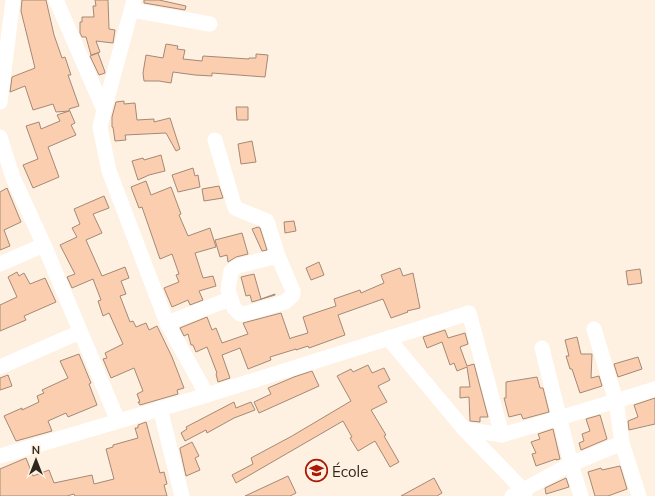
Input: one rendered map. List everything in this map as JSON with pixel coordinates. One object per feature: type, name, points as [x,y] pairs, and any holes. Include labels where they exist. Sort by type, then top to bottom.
[{"type":"street","points":[[0,102],[3,56],[13,0]]},
{"type":"street","points":[[56,0],[104,110]]},
{"type":"street","points":[[207,394],[167,323],[109,171],[100,127],[133,5],[210,24]]},
{"type":"street","points":[[0,137],[6,180],[44,245],[118,421]]},
{"type":"street","points":[[215,140],[235,208],[267,222],[278,256],[293,291],[293,295],[285,302],[244,314],[237,311],[230,299],[228,290],[231,272],[233,269],[238,266],[278,256]]},
{"type":"street","points":[[0,264],[44,245]]},
{"type":"street","points":[[167,323],[230,299]]},
{"type":"street","points":[[0,456],[469,313],[502,435]]},
{"type":"street","points":[[594,329],[616,401],[622,443],[639,496]]},
{"type":"street","points":[[0,366],[80,332]]},
{"type":"street","points":[[388,338],[520,494],[571,464],[622,443]]},
{"type":"street","points":[[542,348],[571,464],[581,496]]},
{"type":"street","points":[[464,428],[502,435],[655,389]]},
{"type":"street","points":[[160,408],[182,496]]},
{"type":"building","points":[[22,0],[46,0],[54,35],[62,58],[65,57],[71,75],[68,75],[79,106],[69,109],[75,123],[71,125],[76,135],[48,147],[59,177],[33,188],[23,165],[38,159],[26,126],[39,122],[41,129],[60,121],[57,115],[69,111],[56,112],[53,104],[33,110],[25,86],[10,92],[12,77],[35,68],[21,11]]},
{"type":"building","points":[[95,0],[108,0],[109,29],[115,30],[113,43],[96,41],[100,52],[91,55],[86,37],[82,37],[80,33],[80,22],[82,22],[82,17],[94,17],[93,6],[96,6]]},
{"type":"building","points":[[144,0],[159,0],[186,6],[185,10],[144,3]]},
{"type":"building","points":[[166,44],[178,46],[177,49],[185,50],[183,59],[202,61],[203,56],[249,59],[256,58],[256,54],[268,55],[265,77],[212,73],[212,76],[173,72],[171,83],[144,81],[143,73],[146,55],[163,58]]},
{"type":"building","points":[[98,53],[105,72],[99,75],[90,56]]},
{"type":"building","points":[[124,101],[124,104],[135,103],[137,120],[154,119],[154,122],[170,118],[180,149],[176,151],[166,133],[125,135],[126,140],[115,141],[112,127],[112,117],[116,102]]},
{"type":"building","points":[[236,107],[248,107],[248,120],[237,120]]},
{"type":"building","points":[[252,141],[256,162],[241,164],[238,144]]},
{"type":"building","points":[[161,155],[165,171],[149,175],[138,180],[132,161],[143,158],[144,160]]},
{"type":"building","points":[[193,168],[195,176],[198,175],[200,187],[178,192],[172,175]]},
{"type":"building","points":[[146,181],[151,195],[171,187],[181,214],[179,215],[188,236],[210,228],[216,247],[195,253],[203,278],[213,276],[216,286],[199,291],[203,300],[190,305],[188,300],[172,307],[164,288],[179,282],[176,275],[179,274],[172,254],[160,259],[142,207],[139,208],[131,187]]},
{"type":"building","points":[[219,186],[223,198],[204,201],[202,189]]},
{"type":"building","points":[[7,188],[21,222],[4,230],[10,246],[0,250],[0,192]]},
{"type":"building","points":[[104,196],[109,208],[93,214],[102,233],[86,240],[102,276],[125,267],[129,278],[121,281],[126,294],[120,296],[130,322],[133,321],[136,327],[146,323],[149,330],[157,326],[172,357],[184,388],[177,390],[178,394],[140,405],[137,394],[143,391],[134,368],[111,378],[103,359],[107,358],[105,353],[123,344],[109,313],[103,316],[98,301],[101,300],[93,279],[72,288],[67,277],[75,274],[60,245],[77,237],[72,228],[80,224],[74,209]]},
{"type":"building","points":[[294,221],[296,231],[285,233],[284,222]]},
{"type":"building","points":[[258,227],[260,228],[267,250],[262,251],[252,229]]},
{"type":"building","points":[[242,233],[248,254],[236,257],[228,262],[227,255],[220,257],[215,240]]},
{"type":"building","points":[[319,262],[324,275],[311,280],[306,268]]},
{"type":"building","points":[[400,268],[403,276],[413,273],[420,308],[407,311],[408,312],[391,318],[383,299],[338,315],[345,335],[309,348],[308,346],[270,357],[271,360],[248,369],[240,348],[222,355],[230,378],[218,382],[217,373],[207,347],[196,352],[193,345],[191,345],[188,334],[184,336],[180,328],[207,317],[212,330],[216,328],[222,343],[248,334],[243,323],[281,313],[290,339],[308,333],[303,317],[336,306],[334,299],[360,290],[361,293],[384,283],[381,275]]},
{"type":"building","points":[[640,269],[642,283],[628,285],[626,271]]},
{"type":"building","points":[[17,272],[19,276],[24,273],[30,284],[45,278],[56,302],[24,316],[26,320],[0,331],[0,305],[17,297],[8,277]]},
{"type":"building","points":[[254,274],[261,299],[275,295],[252,302],[250,295],[246,296],[241,277]]},
{"type":"building","points":[[445,330],[448,338],[465,333],[468,344],[460,347],[467,366],[474,364],[488,417],[480,417],[480,422],[470,421],[469,397],[460,398],[460,387],[470,387],[467,367],[457,371],[454,363],[450,365],[442,342],[427,348],[423,337]]},
{"type":"building","points":[[577,337],[581,354],[592,354],[591,378],[599,376],[602,386],[580,393],[566,356],[569,356],[565,340]]},
{"type":"building","points":[[79,354],[91,383],[89,384],[97,405],[68,417],[66,413],[48,421],[52,431],[16,441],[4,416],[39,402],[37,396],[44,393],[42,390],[68,378],[60,361]]},
{"type":"building","points":[[638,357],[642,369],[618,377],[614,364]]},
{"type":"building","points":[[368,365],[372,373],[384,368],[390,380],[378,386],[387,402],[371,410],[386,435],[384,436],[399,462],[390,467],[375,441],[358,451],[350,438],[352,437],[343,421],[236,483],[232,475],[253,464],[251,458],[351,401],[337,376],[351,369],[353,372]]},
{"type":"building","points":[[312,371],[319,386],[259,413],[254,402],[271,394],[268,388]]},
{"type":"building","points":[[8,375],[12,386],[0,390],[0,378]]},
{"type":"building","points":[[537,377],[540,388],[543,388],[549,412],[523,419],[521,414],[509,417],[504,398],[506,398],[506,382]]},
{"type":"building","points":[[655,398],[655,424],[629,430],[628,421],[638,417],[634,405]]},
{"type":"building","points":[[234,402],[236,408],[251,402],[255,410],[234,418],[207,433],[206,430],[185,441],[181,433],[187,429],[186,427]]},
{"type":"building","points":[[600,415],[607,439],[581,450],[579,443],[584,441],[582,434],[590,431],[586,419]]},
{"type":"building","points":[[146,422],[160,473],[164,472],[167,484],[164,485],[167,496],[75,496],[74,494],[67,496],[0,496],[0,469],[26,458],[33,476],[49,470],[54,483],[92,475],[94,484],[114,479],[106,449],[113,447],[113,445],[138,438],[135,428],[138,428],[138,425]]},
{"type":"building","points":[[553,429],[560,459],[536,466],[532,454],[536,453],[531,442],[540,439],[538,434]]},
{"type":"building","points":[[192,442],[199,456],[195,458],[200,470],[186,476],[180,448]]},
{"type":"building","points":[[620,466],[627,489],[608,496],[595,496],[588,472],[601,468],[602,470]]},
{"type":"building","points":[[288,476],[296,493],[290,496],[245,496]]},
{"type":"building","points":[[434,478],[442,493],[437,496],[401,496]]},
{"type":"building","points":[[566,478],[569,487],[546,494],[545,488]]},
{"type":"place","name":"École","points":[[316,471]]}]
